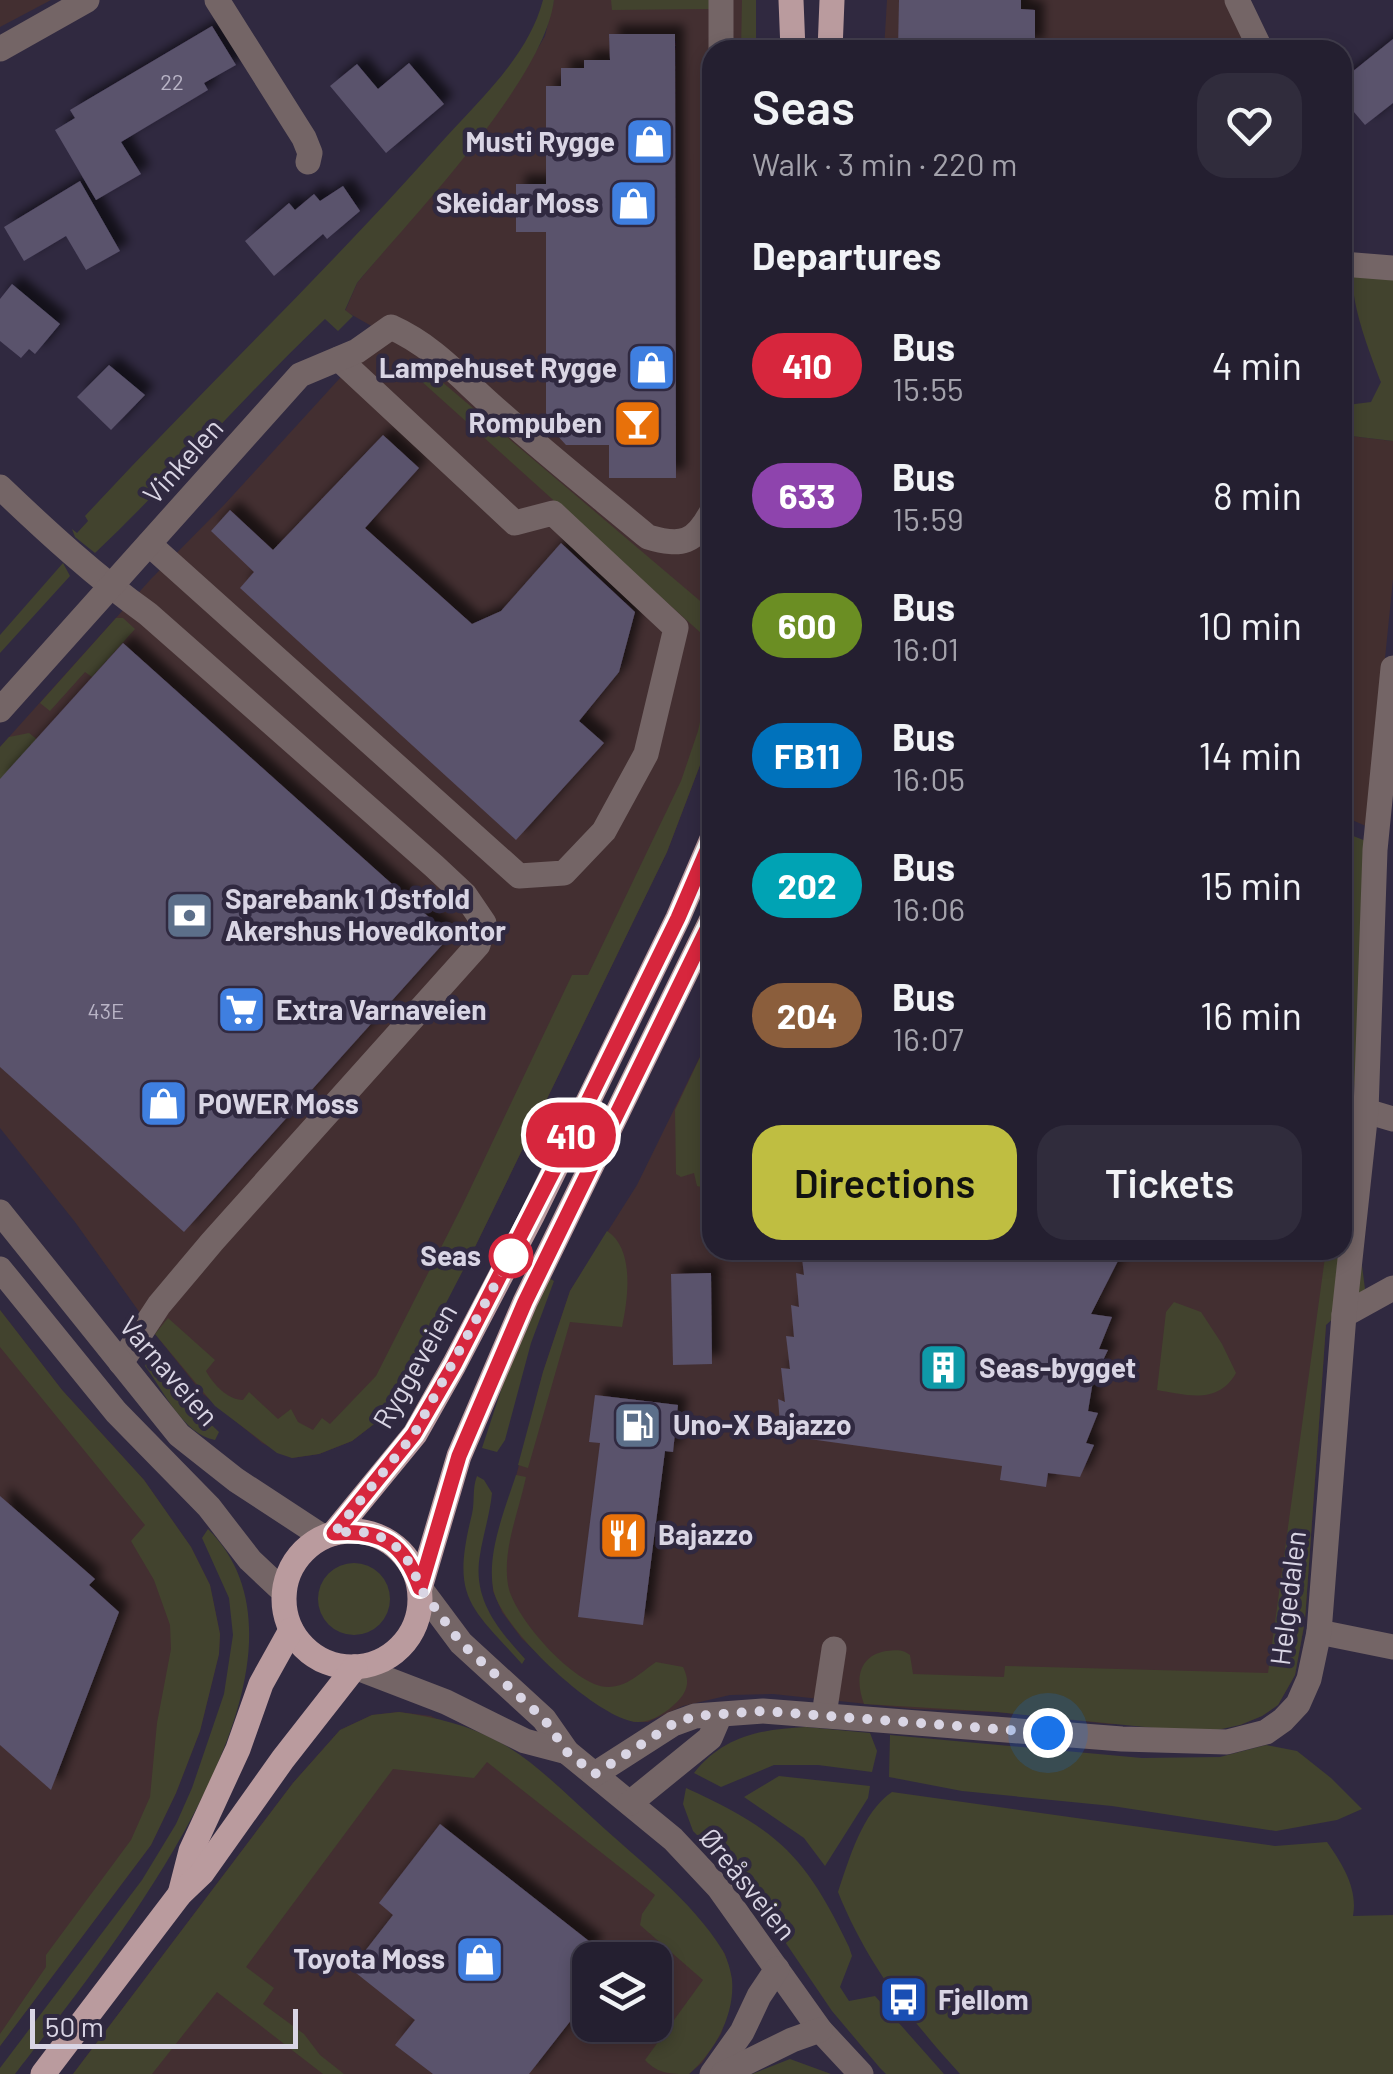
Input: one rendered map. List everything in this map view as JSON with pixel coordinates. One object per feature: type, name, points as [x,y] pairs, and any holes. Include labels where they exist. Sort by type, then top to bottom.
[{"type":"main road","points":[[791,0],[793,40]]},
{"type":"main road","points":[[830,40],[832,0]]},
{"type":"main road","name":"Ryggeveien","points":[[328,1535],[414,1434],[454,1365],[567,1144],[702,863]]},
{"type":"main road","points":[[420,1588],[412,1566],[398,1548],[379,1536],[357,1531],[328,1535],[296,1560],[284,1592],[285,1611],[302,1646],[336,1665],[377,1663],[412,1633],[420,1611],[420,1588],[459,1456],[518,1319],[702,939]]},
{"type":"main road","points":[[180,1894],[191,1852],[238,1749],[261,1684],[292,1630]]},
{"type":"main road","points":[[43,2074],[180,1894],[202,1873],[282,1759],[355,1667]]},
{"type":"street","points":[[0,49],[86,0]]},
{"type":"street","points":[[216,0],[304,138],[310,153],[308,162]]},
{"type":"street","points":[[721,0],[721,40]]},
{"type":"street","points":[[1238,0],[1256,40]]},
{"type":"street","points":[[1352,265],[1393,268]]},
{"type":"street","points":[[149,544],[519,876],[564,873],[604,831],[646,754],[676,628],[553,513],[515,522],[339,359],[381,336],[391,326],[419,340],[445,360],[488,402],[648,537],[672,544],[698,535],[702,528]]},
{"type":"street","name":"Vinkelen","points":[[0,710],[300,375],[339,359]]},
{"type":"street","points":[[0,486],[109,586],[148,614],[434,866],[466,895],[484,922],[478,945],[158,1305],[121,1363]]},
{"type":"street","name":"Helgedalen","points":[[1352,1240],[1366,1111],[1382,1033],[1384,853],[1393,668]]},
{"type":"street","points":[[1366,1111],[1393,1119]]},
{"type":"street","name":"Varnaveien","points":[[0,1212],[179,1435],[236,1480],[328,1535]]},
{"type":"street","name":"Helgedalen","points":[[595,1774],[673,1724],[695,1716],[763,1711],[1122,1740],[1227,1742],[1266,1732],[1284,1720],[1298,1704],[1309,1679],[1319,1632],[1350,1260]]},
{"type":"street","points":[[0,1269],[116,1412],[209,1507],[250,1560],[284,1592]]},
{"type":"street","points":[[1344,1314],[1393,1288]]},
{"type":"street","name":"Øreåsveien","points":[[420,1588],[461,1643],[544,1719],[567,1752],[673,1840],[719,1888],[820,2030],[860,2074]]},
{"type":"street","points":[[1319,1632],[1393,1647]]},
{"type":"street","points":[[824,1715],[834,1649]]},
{"type":"street","name":"Øreåsveien","points":[[355,1667],[446,1702],[526,1741],[567,1752]]},
{"type":"street","points":[[630,1803],[710,1738],[718,1716]]},
{"type":"street","points":[[712,2074],[742,2032],[778,1968]]},
{"type":"street","points":[[723,2074],[820,2030]]},
{"type":"shaded area","points":[[0,0],[51,0],[0,27]]},
{"type":"shaded area","points":[[554,0],[756,0],[756,40],[702,40],[702,760],[667,852],[474,1249],[395,1399],[378,1421],[352,1441],[319,1454],[292,1458],[262,1443],[203,1394],[0,1128],[0,747],[382,332],[345,311],[357,283],[475,142],[515,87],[545,36]]},
{"type":"shaded area","points":[[887,0],[1225,0],[1243,40],[885,40]]},
{"type":"shaded area","points":[[1352,436],[1393,441],[1393,579],[1368,827],[1352,820]]},
{"type":"shaded area","points":[[702,1052],[702,1260],[1335,1260],[1326,1325],[1305,1621],[1295,1675],[1278,1705],[1240,1725],[1109,1724],[773,1694],[730,1695],[683,1706],[648,1722],[634,1722],[591,1699],[522,1639],[502,1612],[493,1591],[492,1569],[543,1372],[570,1291],[637,1185]]},
{"type":"shaded area","points":[[0,1310],[62,1390],[144,1480],[191,1547],[210,1585],[220,1634],[219,1654],[200,1731],[151,1845],[0,2046]]},
{"type":"shaded area","points":[[399,1712],[431,1716],[553,1782],[695,1914],[725,1954],[732,1980],[730,2006],[721,2034],[702,2063],[689,2074],[73,2074],[293,1783],[340,1730],[372,1715]]},
{"type":"green space","points":[[543,0],[554,0],[545,33],[527,69],[472,147],[357,283],[345,310],[353,316],[338,331],[325,319],[95,553],[75,537],[72,529],[77,533],[88,521],[85,516],[351,241],[484,96],[526,41]]},
{"type":"green space","points":[[611,0],[710,0],[710,9],[612,10]]},
{"type":"green space","points":[[742,0],[756,0],[756,40],[741,40]]},
{"type":"green space","points":[[1355,272],[1393,280],[1393,441],[1352,436],[1352,404],[1371,402],[1381,382],[1366,343],[1353,282]]},
{"type":"green space","points":[[428,370],[702,603],[702,634],[420,380]]},
{"type":"green space","points":[[63,563],[70,576],[0,653],[0,635]]},
{"type":"green space","points":[[116,618],[123,618],[135,629],[92,677],[85,672],[50,711],[40,703]]},
{"type":"green space","points":[[702,712],[702,760],[667,852],[414,1365],[378,1421],[352,1441],[319,1454],[292,1458],[277,1453],[215,1406],[155,1334],[168,1318],[215,1360],[206,1371],[222,1390],[243,1400],[249,1392],[278,1419],[291,1409],[298,1422],[313,1430],[322,1418],[330,1424],[376,1376],[572,975],[588,975],[681,781]]},
{"type":"green space","points":[[29,733],[66,763],[0,835],[0,747],[9,737]]},
{"type":"green space","points":[[1352,836],[1366,841],[1352,1113]]},
{"type":"green space","points":[[702,1053],[702,1187],[697,1186],[694,1173],[681,1177],[676,1174],[675,1110]]},
{"type":"green space","points":[[1352,1187],[1365,1289],[1326,1325],[1305,1620],[1295,1675],[1278,1705],[1240,1725],[1204,1733],[997,1712],[864,1704],[860,1686],[861,1670],[869,1658],[893,1650],[910,1655],[913,1674],[1004,1677],[1005,1666],[1268,1673],[1325,1260],[1352,1260]]},
{"type":"green space","points":[[607,1231],[616,1239],[626,1262],[622,1327],[570,1322],[528,1468],[518,1465],[570,1291]]},
{"type":"green space","points":[[549,1278],[554,1281],[531,1343],[505,1440],[497,1452],[482,1448],[505,1378]]},
{"type":"green space","points":[[1174,1302],[1201,1312],[1222,1344],[1236,1373],[1220,1390],[1201,1395],[1157,1390],[1166,1312]]},
{"type":"green space","points":[[0,1310],[62,1390],[144,1480],[191,1547],[210,1585],[220,1634],[219,1654],[200,1731],[151,1845],[0,2046],[0,2034],[46,1967],[46,1955],[131,1840],[150,1797],[157,1723],[171,1649],[170,1625],[154,1580],[131,1541],[145,1525],[0,1347]]},
{"type":"green space","points":[[149,1355],[219,1432],[215,1440],[194,1430],[175,1410],[145,1366]]},
{"type":"green space","points":[[516,1475],[526,1477],[509,1544],[507,1572],[512,1598],[521,1614],[563,1663],[594,1684],[622,1684],[656,1662],[683,1667],[687,1681],[684,1694],[659,1716],[637,1722],[598,1705],[531,1647],[499,1605],[493,1588],[493,1560]]},
{"type":"green space","points":[[477,1476],[492,1493],[480,1555],[480,1586],[497,1625],[525,1659],[522,1664],[477,1613],[465,1583],[466,1542]]},
{"type":"green space","points":[[208,1529],[243,1587],[248,1656],[230,1732],[195,1811],[150,1889],[15,2074],[0,2074],[0,2068],[142,1880],[176,1824],[192,1788],[224,1694],[233,1635],[229,1598],[202,1538]]},
{"type":"green space","points":[[354,1563],[380,1573],[390,1599],[380,1625],[354,1635],[328,1625],[318,1599],[328,1573]]},
{"type":"green space","points":[[399,1712],[439,1719],[489,1737],[514,1751],[664,1881],[696,1915],[723,1951],[732,1993],[727,2019],[715,2043],[689,2074],[660,2071],[645,2060],[658,2042],[672,2042],[672,2023],[703,1980],[672,1953],[672,1942],[659,1942],[640,1925],[642,1914],[655,1895],[487,1762],[474,1778],[393,1769],[246,1967],[274,1988],[263,2004],[304,2034],[320,2055],[344,2074],[323,2074],[217,1992],[152,2074],[73,2074],[293,1783],[340,1730],[372,1715]]},
{"type":"green space","points":[[806,1727],[870,1733],[877,1751],[872,1772],[818,1765],[774,1765],[721,1787],[694,1773],[718,1750],[744,1737]]},
{"type":"green space","points":[[890,1735],[1142,1758],[1220,1757],[1266,1745],[1297,1751],[1362,1809],[1337,1820],[1276,1831],[1112,1806],[962,1791],[889,1777]]},
{"type":"green space","points":[[779,1776],[870,1786],[868,1798],[825,1866],[804,1838],[744,1797]]},
{"type":"green space","points":[[686,1788],[744,1818],[786,1849],[818,1889],[849,1947],[852,1956],[840,1987],[849,2001],[875,1996],[944,2074],[886,2074],[880,2068],[832,2011],[762,1908],[693,1831],[683,1804]]},
{"type":"green space","points":[[892,1792],[1275,1846],[1327,1842],[1351,1887],[1353,1916],[1393,1915],[1393,2074],[960,2074],[891,1989],[838,1892],[865,1824]]},
{"type":"green space","points":[[790,2059],[831,2074],[752,2074]]},
{"type":"building","points":[[899,0],[1021,0],[1021,9],[1035,10],[1035,40],[898,40]]},
{"type":"building","points":[[212,26],[236,65],[204,83],[208,90],[121,142],[141,174],[96,200],[55,130],[75,118],[70,110]]},
{"type":"building","points":[[609,34],[675,34],[676,478],[609,478],[609,445],[566,445],[546,423],[546,232],[516,232],[516,184],[546,184],[546,86],[561,86],[561,68],[584,68],[584,60],[610,60]]},
{"type":"building","points":[[1393,39],[1393,103],[1365,125],[1352,110],[1352,72]]},
{"type":"building","points":[[409,63],[444,104],[386,153],[330,86],[357,64],[378,89]]},
{"type":"building","points":[[80,181],[120,251],[86,270],[66,236],[24,261],[4,227]]},
{"type":"building","points":[[343,186],[360,211],[327,239],[323,234],[274,276],[245,241],[289,203],[295,210],[314,194],[320,201]]},
{"type":"building","points":[[12,284],[60,324],[35,354],[29,349],[21,358],[0,341],[0,299]]},
{"type":"building","points":[[109,365],[145,395],[111,430],[77,397]]},
{"type":"building","points":[[383,435],[419,468],[365,528],[472,624],[501,611],[561,543],[635,612],[619,672],[579,721],[604,743],[516,840],[240,588],[254,572],[211,531],[230,510],[273,550]]},
{"type":"building","points":[[123,643],[450,936],[184,1232],[0,1067],[0,779]]},
{"type":"building","name":"Seas-bygget","points":[[802,1260],[1118,1260],[1091,1314],[1112,1317],[1099,1349],[1108,1350],[1093,1381],[1088,1411],[1098,1413],[1086,1443],[1094,1445],[1080,1477],[1048,1473],[1046,1487],[1000,1480],[1002,1466],[781,1435],[778,1399],[785,1402],[781,1368],[790,1369],[786,1336],[794,1337],[791,1305],[799,1307],[796,1273],[804,1275]]},
{"type":"building","points":[[711,1273],[712,1364],[673,1365],[671,1274]]},
{"type":"building","points":[[595,1395],[678,1405],[673,1452],[665,1451],[643,1625],[578,1617],[600,1443],[589,1442]]},
{"type":"building","points":[[0,1496],[95,1579],[89,1585],[119,1612],[51,1790],[0,1745]]},
{"type":"building","points":[[440,1824],[590,1942],[572,1942],[572,2019],[529,2074],[433,2074],[395,2045],[415,2020],[351,1969],[393,1915],[379,1903]]},
{"type":"bus line","name":"410","points":[[702,862],[532,1216],[454,1365],[414,1434],[334,1533],[357,1531],[379,1536],[398,1548],[412,1566],[420,1588],[459,1456],[525,1302],[702,939]]},
{"type":"place","name":"Musti Rygge","points":[[650,142]]},
{"type":"place","name":"Skeidar Moss","points":[[634,203]]},
{"type":"place","name":"Lampehuset Rygge","points":[[652,368]]},
{"type":"place","name":"Rompuben","points":[[637,423]]},
{"type":"place","name":"Sparebank 1 Østfold Akershus Hovedkontor","points":[[190,915]]},
{"type":"place","name":"Extra Varnaveien","points":[[241,1010]]},
{"type":"place","name":"POWER Moss","points":[[163,1104]]},
{"type":"place","name":"Seas","points":[[511,1256]]},
{"type":"place","name":"Seas-bygget","points":[[944,1368]]},
{"type":"place","name":"Uno-X Bajazzo","points":[[638,1425]]},
{"type":"place","name":"Bajazzo","points":[[623,1535]]},
{"type":"place","name":"Toyota Moss","points":[[480,1959]]},
{"type":"place","name":"Fjellom","points":[[903,2000]]},
{"type":"route","points":[[511,1256],[515,1248],[414,1434],[334,1533],[357,1531],[379,1536],[398,1548],[412,1566],[420,1588],[461,1643],[544,1719],[567,1752],[595,1774],[673,1724],[695,1716],[763,1711],[1048,1733]]}]
